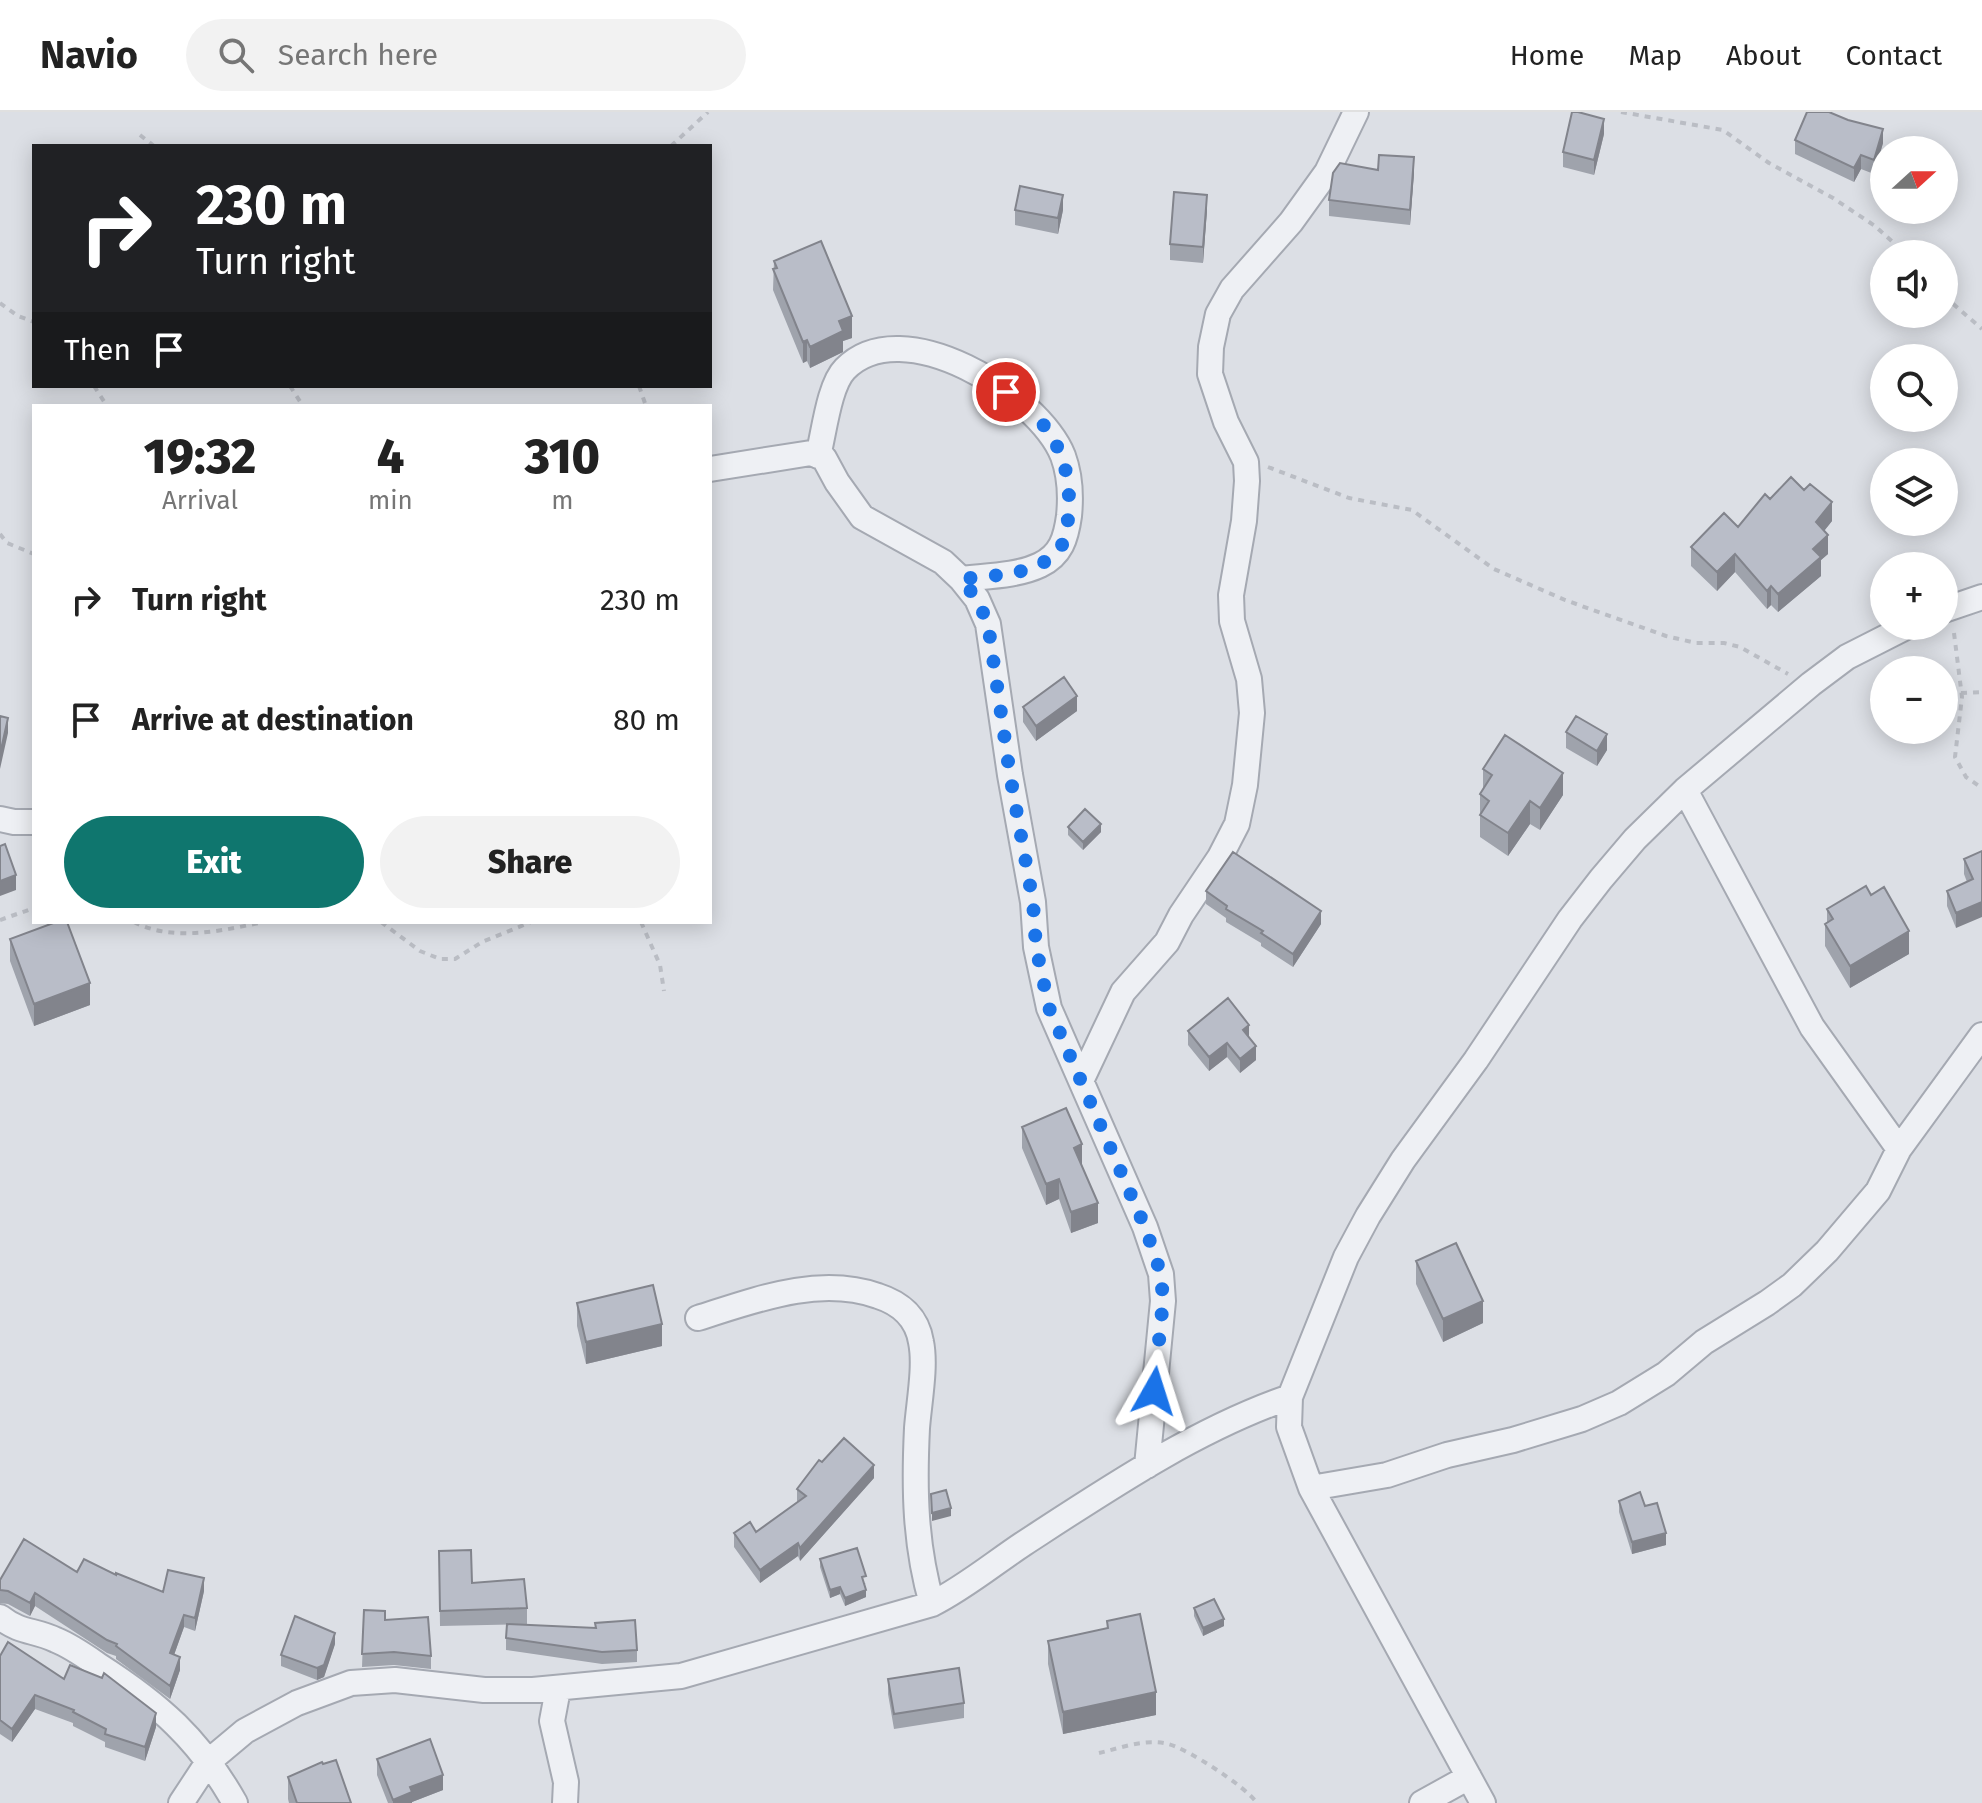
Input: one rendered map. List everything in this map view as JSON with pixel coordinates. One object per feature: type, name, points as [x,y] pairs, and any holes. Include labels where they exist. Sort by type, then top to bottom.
[{"type":"street","points":[[1081,1081],[1123,992],[1167,942],[1237,824],[1245,785],[1252,713],[1249,679],[1232,621],[1231,595],[1244,521],[1246,462],[1226,422],[1210,374],[1211,347],[1218,314],[1232,289],[1291,222],[1327,172],[1356,112]]},
{"type":"street","points":[[818,456],[835,386],[843,370],[855,360],[883,350],[927,352],[967,367],[1026,405],[1062,455],[1071,493],[1067,533],[1059,552],[1040,565],[1017,572],[961,579]]},
{"type":"street","points":[[712,469],[811,453],[824,458],[862,517],[943,562],[977,599],[988,624],[1010,775],[1033,902],[1036,947],[1049,1008],[1145,1227],[1164,1288],[1147,1466]]},
{"type":"street","points":[[1958,605],[1982,597]]},
{"type":"street","points":[[1483,1803],[1311,1488],[1289,1427],[1290,1397],[1346,1257],[1403,1160],[1476,1060],[1570,919],[1635,839],[1685,790],[1811,684],[1847,657],[1880,640]]},
{"type":"street","points":[[1685,790],[1812,1027],[1899,1149]]},
{"type":"street","points":[[0,819],[32,822]]},
{"type":"street","points":[[1311,1488],[1387,1475],[1447,1455],[1513,1440],[1582,1419],[1619,1403],[1666,1374],[1704,1342],[1792,1285],[1827,1251],[1878,1191],[1899,1149],[1972,1067],[1982,1035]]},
{"type":"street","points":[[698,1318],[760,1299],[807,1289],[838,1287],[862,1290],[904,1308],[921,1342],[914,1475],[915,1524],[932,1604]]},
{"type":"street","points":[[176,1801],[208,1762],[245,1731],[321,1693],[351,1683],[384,1679],[484,1690],[558,1689],[681,1676],[932,1604],[1147,1466],[1259,1408],[1290,1397]]},
{"type":"street","points":[[0,1617],[20,1630],[57,1640],[132,1687],[176,1721],[235,1803]]},
{"type":"street","points":[[558,1689],[552,1721],[566,1782],[565,1803]]},
{"type":"street","points":[[1422,1803],[1469,1777]]},
{"type":"path","points":[[673,144],[708,112]]},
{"type":"path","points":[[1621,112],[1723,130],[1769,163],[1833,198],[1890,240]]},
{"type":"path","points":[[140,135],[151,144]]},
{"type":"path","points":[[0,303],[32,321]]},
{"type":"path","points":[[1958,308],[1982,329]]},
{"type":"path","points":[[1246,462],[1276,468],[1349,498],[1412,510],[1494,569],[1565,600],[1666,636],[1696,643],[1724,643],[1740,647],[1776,669],[1811,684]]},
{"type":"path","points":[[0,534],[7,543],[32,553]]},
{"type":"path","points":[[1953,640],[1962,711],[1955,757],[1966,777],[1982,788]]},
{"type":"path","points":[[1961,693],[1982,692]]},
{"type":"path","points":[[0,920],[32,909]]},
{"type":"path","points":[[138,924],[151,931],[176,934],[248,924]]},
{"type":"path","points":[[384,924],[420,951],[440,959],[455,959],[475,945],[526,924]]},
{"type":"path","points":[[642,924],[660,965],[664,991]]},
{"type":"path","points":[[1099,1753],[1140,1742],[1168,1744],[1238,1784],[1257,1803]]},
{"type":"building","points":[[1572,112],[1604,119],[1594,160],[1563,152]]},
{"type":"building","points":[[1807,112],[1829,112],[1883,129],[1881,136],[1870,136],[1870,158],[1861,155],[1854,168],[1795,140]]},
{"type":"building","points":[[1379,155],[1414,157],[1410,210],[1329,200],[1333,173],[1340,163],[1378,170]]},
{"type":"building","points":[[1020,186],[1063,195],[1058,218],[1015,210]]},
{"type":"building","points":[[1174,192],[1207,195],[1203,247],[1170,244]]},
{"type":"building","points":[[821,241],[852,316],[839,321],[843,331],[810,347],[807,340],[803,342],[773,269],[777,268],[774,261]]},
{"type":"building","points":[[1791,477],[1804,490],[1810,484],[1832,502],[1816,522],[1828,535],[1813,549],[1821,557],[1778,594],[1771,586],[1767,591],[1735,554],[1717,572],[1691,547],[1724,513],[1738,527],[1765,494],[1770,499]]},
{"type":"building","points":[[1064,677],[1077,696],[1036,726],[1023,707]]},
{"type":"building","points":[[0,716],[8,718],[0,754]]},
{"type":"building","points":[[1576,716],[1607,734],[1597,751],[1566,732]]},
{"type":"building","points":[[1505,735],[1563,773],[1540,808],[1530,801],[1508,833],[1480,815],[1489,801],[1480,794],[1492,775],[1483,769]]},
{"type":"building","points":[[1085,809],[1101,824],[1083,842],[1068,827]]},
{"type":"building","points":[[5,844],[16,875],[0,881],[0,846]]},
{"type":"building","points":[[1982,851],[1982,902],[1956,913],[1947,891],[1973,879],[1964,859]]},
{"type":"building","points":[[1233,852],[1321,911],[1293,954],[1226,909],[1227,906],[1206,891]]},
{"type":"building","points":[[1866,886],[1871,895],[1884,887],[1909,931],[1850,966],[1825,924],[1833,919],[1827,909]]},
{"type":"building","points":[[51,924],[68,924],[90,983],[34,1004],[10,939]]},
{"type":"building","points":[[1228,998],[1249,1025],[1243,1030],[1256,1046],[1240,1059],[1227,1043],[1209,1057],[1188,1031]]},
{"type":"building","points":[[1066,1108],[1082,1144],[1074,1148],[1098,1203],[1071,1212],[1059,1179],[1046,1184],[1022,1127]]},
{"type":"building","points":[[1456,1243],[1483,1301],[1443,1319],[1416,1261]]},
{"type":"building","points":[[653,1285],[662,1324],[586,1342],[577,1303]]},
{"type":"building","points":[[844,1438],[874,1465],[800,1548],[798,1543],[760,1570],[734,1533],[750,1522],[756,1532],[806,1496],[797,1489],[819,1460],[822,1462]]},
{"type":"building","points":[[946,1490],[951,1508],[932,1513],[931,1494]]},
{"type":"building","points":[[1640,1492],[1645,1506],[1657,1503],[1666,1533],[1632,1542],[1619,1501]]},
{"type":"building","points":[[24,1539],[77,1572],[84,1559],[116,1575],[163,1592],[168,1570],[204,1578],[195,1618],[184,1615],[170,1653],[180,1657],[170,1686],[117,1644],[35,1593],[30,1603],[0,1590],[0,1580]]},
{"type":"building","points":[[857,1548],[866,1576],[862,1577],[866,1590],[845,1598],[840,1587],[830,1590],[820,1559]]},
{"type":"building","points":[[471,1550],[472,1583],[524,1579],[527,1608],[440,1611],[439,1551]]},
{"type":"building","points":[[1214,1599],[1224,1619],[1203,1628],[1194,1608]]},
{"type":"building","points":[[364,1610],[385,1611],[385,1620],[428,1617],[431,1656],[394,1652],[362,1654]]},
{"type":"building","points":[[1140,1614],[1156,1692],[1063,1712],[1048,1641],[1108,1628],[1107,1621]]},
{"type":"building","points":[[295,1616],[335,1633],[324,1665],[317,1668],[281,1655]]},
{"type":"building","points":[[635,1620],[637,1650],[602,1652],[506,1638],[507,1624],[596,1628],[595,1623]]},
{"type":"building","points":[[8,1642],[64,1679],[70,1665],[102,1678],[104,1673],[156,1713],[145,1747],[105,1734],[106,1729],[74,1710],[35,1695],[12,1729],[0,1720],[0,1656]]},
{"type":"building","points":[[959,1668],[964,1703],[894,1714],[888,1679]]},
{"type":"building","points":[[430,1739],[443,1775],[410,1787],[412,1792],[393,1800],[377,1759]]},
{"type":"building","points":[[336,1760],[351,1803],[297,1803],[288,1777],[322,1762]]},
{"type":"route","points":[[1006,392],[1026,405],[1062,455],[1071,493],[1067,533],[1059,552],[1040,565],[1017,572],[961,579],[977,599],[988,624],[1010,775],[1033,902],[1036,947],[1049,1008],[1145,1227],[1161,1274],[1164,1288],[1154,1391]]}]
